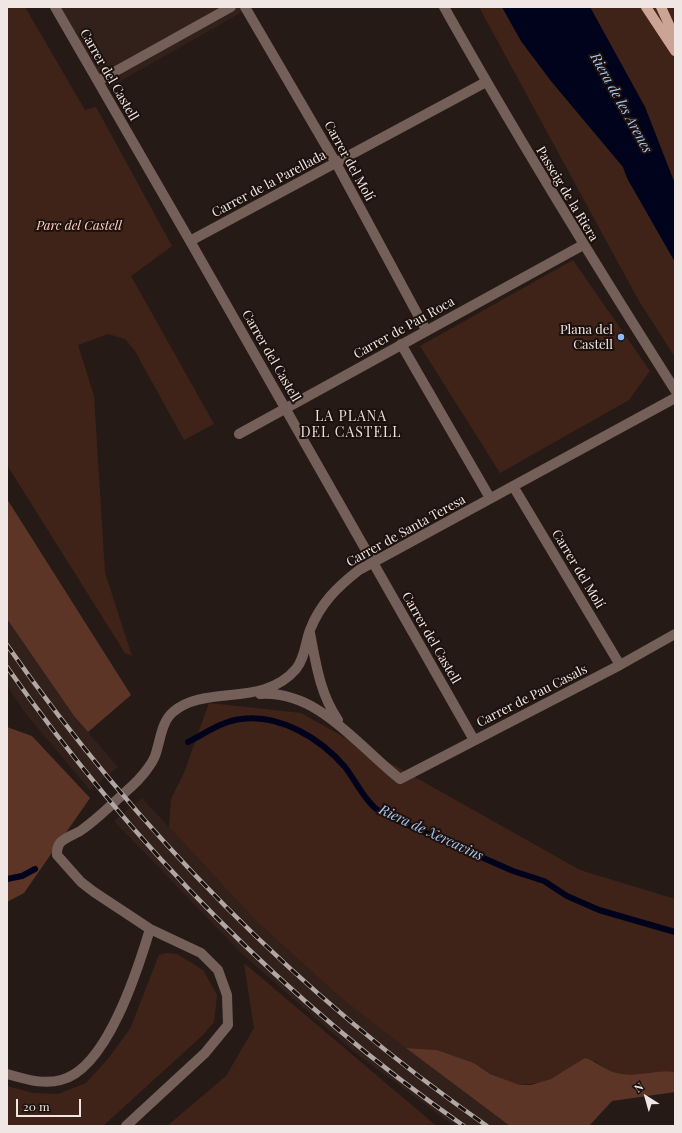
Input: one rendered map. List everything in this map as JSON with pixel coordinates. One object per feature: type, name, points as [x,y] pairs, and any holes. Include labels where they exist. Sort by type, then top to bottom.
[{"type":"main road","points":[[646,7],[675,51]]},
{"type":"main road","points":[[661,7],[675,38]]},
{"type":"street","name":"Carrer del Castell","points":[[55,7],[474,740]]},
{"type":"street","points":[[98,81],[231,7]]},
{"type":"street","name":"Carrer del Molí","points":[[245,7],[336,163],[426,330]]},
{"type":"street","name":"Passeig de la Riera","points":[[444,7],[486,82],[583,245],[675,390]]},
{"type":"street","name":"Carrer de la Parellada","points":[[190,241],[486,82]]},
{"type":"street","name":"Carrer de Pau Roca","points":[[239,434],[583,245]]},
{"type":"street","points":[[401,344],[490,498]]},
{"type":"street","name":"Carrer de Santa Teresa","points":[[150,929],[81,882],[57,855],[57,848],[62,842],[84,829],[134,784],[155,758],[164,727],[172,712],[196,700],[247,694],[269,687],[284,680],[296,669],[303,657],[310,630],[322,605],[339,585],[358,570],[675,398]]},
{"type":"street","name":"Carrer del Molí","points":[[513,486],[620,665]]},
{"type":"street","points":[[310,630],[320,684],[330,709],[343,728]]},
{"type":"street","name":"Carrer de Pau Casals","points":[[343,728],[372,756],[400,779],[620,665],[675,634]]},
{"type":"street","points":[[247,694],[269,693],[296,700],[315,707],[343,728]]},
{"type":"street","points":[[7,1074],[33,1081],[51,1082],[74,1075],[97,1052],[120,1013],[139,966],[150,929],[201,953],[218,970],[227,995],[228,1025],[205,1053],[126,1126]]},
{"type":"shaded area","points":[[51,7],[251,7],[110,87],[98,81]]},
{"type":"shaded area","points":[[7,499],[131,695],[88,732],[74,716],[7,619]]},
{"type":"shaded area","points":[[7,619],[74,716],[118,767],[90,790],[25,713],[7,686]]},
{"type":"shaded area","points":[[7,727],[32,736],[90,798],[24,893],[7,902]]},
{"type":"shaded area","points":[[142,798],[255,920],[341,998],[510,1126],[454,1126],[353,1051],[241,953],[114,821]]},
{"type":"shaded area","points":[[406,1048],[437,1050],[474,1063],[490,1074],[520,1085],[531,1085],[551,1079],[585,1058],[612,1072],[622,1074],[635,1075],[662,1071],[675,1072],[675,1092],[612,1101],[589,1126],[510,1126]]},
{"type":"green space","name":"Parc del Castell","points":[[7,7],[25,7],[85,110],[96,107],[172,246],[131,276],[214,424],[184,440],[135,351],[125,339],[108,334],[78,345],[94,396],[105,573],[132,656],[125,653],[7,465]]},
{"type":"green space","points":[[479,7],[502,7],[521,41],[551,81],[623,167],[627,178],[675,262],[675,357],[639,301]]},
{"type":"green space","points":[[590,7],[675,7],[675,184],[645,107]]},
{"type":"green space","points":[[573,260],[650,371],[629,400],[500,473],[420,346]]},
{"type":"green space","points":[[209,703],[301,713],[580,870],[675,899],[675,1072],[668,1071],[635,1075],[619,1075],[611,1072],[595,1061],[541,1083],[520,1085],[490,1074],[474,1063],[437,1050],[406,1048],[341,998],[255,920],[169,827],[171,799],[184,773]]},
{"type":"green space","points":[[166,953],[177,954],[203,970],[217,995],[214,1022],[203,1035],[103,1126],[7,1126],[7,1086],[33,1093],[58,1094],[86,1083],[107,1060],[130,1029],[159,955]]},
{"type":"green space","points":[[244,963],[437,1126],[167,1126],[226,1076],[254,1028]]},
{"type":"water","name":"Riera de les Arenes","points":[[502,7],[590,7],[645,107],[675,184],[675,262],[627,178],[623,167],[551,81],[521,41]]},
{"type":"waterway","name":"Riera de Xercavins","points":[[188,742],[213,728],[234,720],[256,718],[284,724],[311,738],[335,756],[345,767],[370,803],[378,810],[392,818],[513,871],[544,881],[567,896],[599,910],[675,932]]},
{"type":"waterway","points":[[7,879],[22,876],[35,869]]},
{"type":"railway","points":[[7,645],[57,714],[111,780],[167,845],[226,906],[287,966],[351,1022],[418,1076],[487,1126]]},
{"type":"railway","points":[[7,667],[55,732],[106,796],[159,857],[215,916],[274,973],[335,1027],[398,1078],[464,1126]]},
{"type":"place","name":"Plana del Castell","points":[[621,337]]},
{"type":"district","name":"LA PLANA DEL CASTELL","points":[[351,426]]}]
